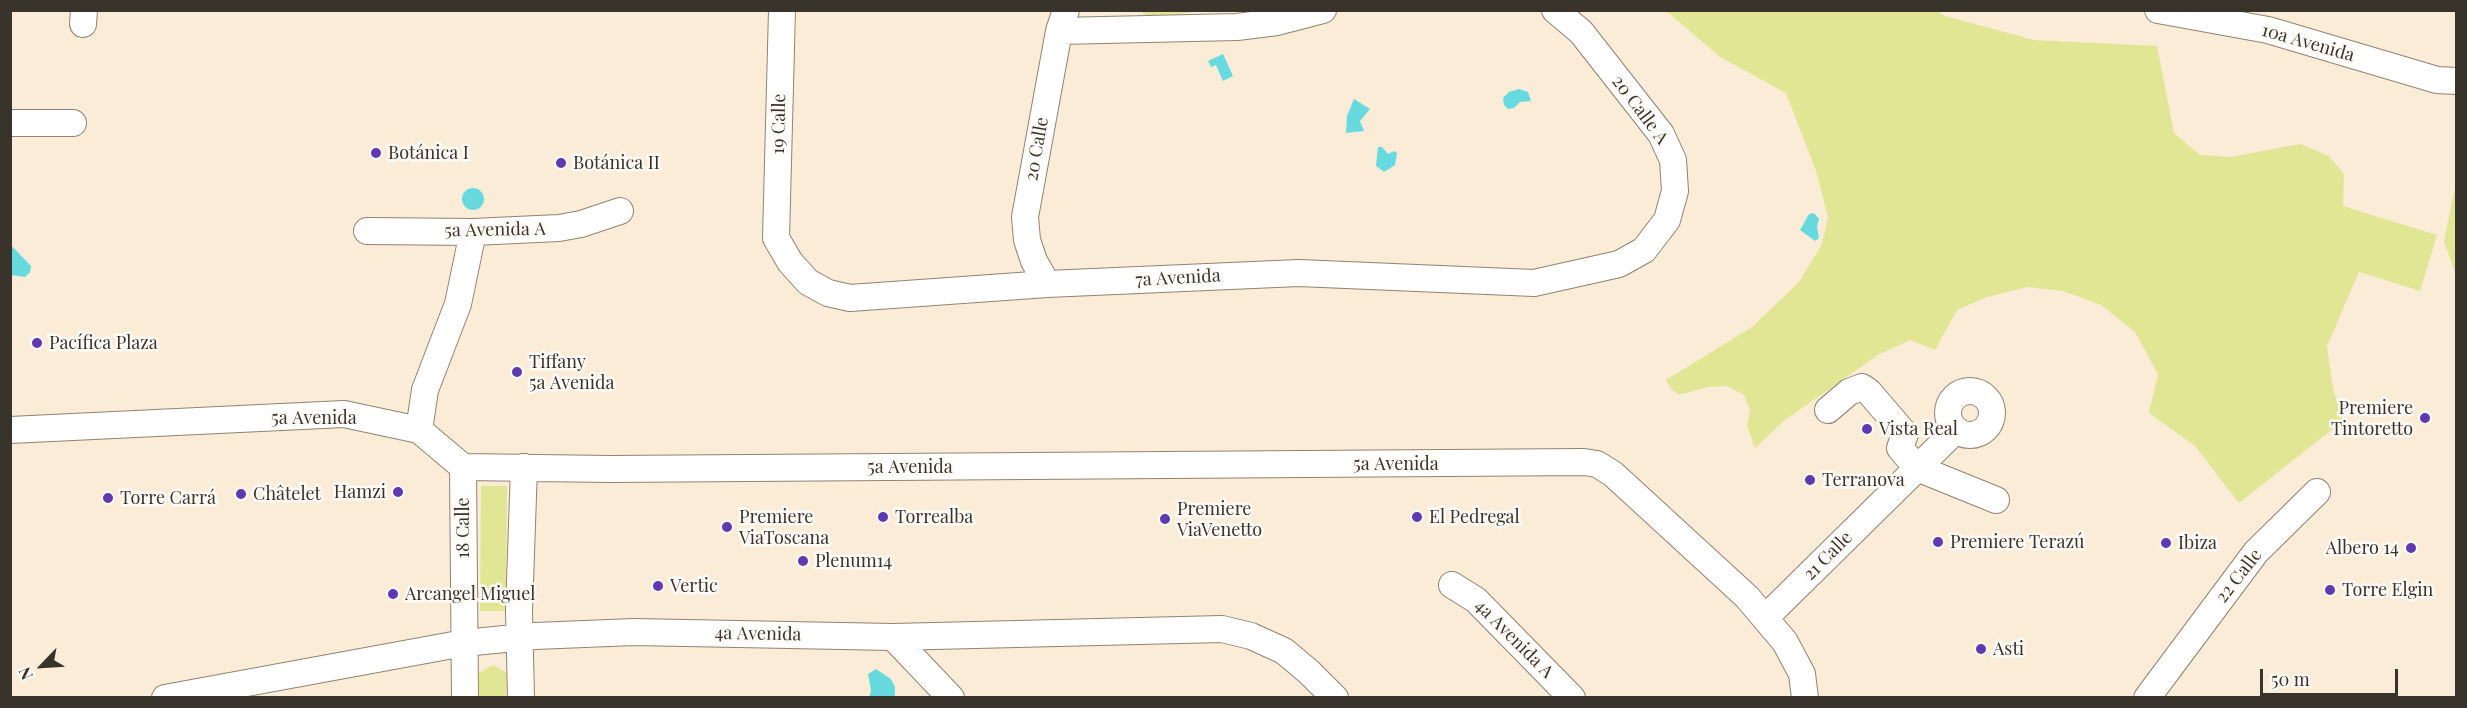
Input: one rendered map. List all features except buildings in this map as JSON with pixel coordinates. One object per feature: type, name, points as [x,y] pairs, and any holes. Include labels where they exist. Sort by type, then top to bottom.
[{"type":"street","name":"19 Calle","points":[[776,238],[782,10]]},
{"type":"street","points":[[1122,10],[1140,30]]},
{"type":"street","points":[[1062,21],[1140,30],[1237,27],[1277,22],[1323,10]]},
{"type":"street","name":"20 Calle A","points":[[1555,10],[1581,32],[1661,134],[1675,167],[1672,205],[1660,231],[1644,250],[1632,258],[1605,268]]},
{"type":"street","name":"10a Avenida","points":[[2158,10],[2268,30],[2437,80],[2457,81]]},
{"type":"street","name":"20 Calle","points":[[1047,284],[1034,261],[1027,240],[1025,217],[1062,21]]},
{"type":"street","points":[[10,123],[73,123]]},
{"type":"street","name":"5a Avenida A","points":[[367,231],[473,232],[559,228],[581,224],[620,211]]},
{"type":"street","points":[[419,430],[425,390],[458,304],[473,232]]},
{"type":"street","name":"7a Avenida","points":[[776,238],[790,262],[808,282],[828,292],[850,298],[1047,284],[1299,273],[1534,283],[1605,268]]},
{"type":"street","points":[[1828,410],[1849,392],[1862,387],[1903,430],[1905,436],[1900,448],[1917,468],[1995,500]]},
{"type":"street","name":"5a Avenida","points":[[10,430],[344,414],[419,430],[463,466],[977,467],[1584,462],[1597,464],[1613,474],[1747,597],[1765,618]]},
{"type":"street","name":"21 Calle","points":[[1765,618],[1956,430]]},
{"type":"street","name":"18 Calle","points":[[463,466],[465,698]]},
{"type":"street","points":[[520,698],[519,611],[524,467]]},
{"type":"street","name":"22 Calle","points":[[2146,698],[2256,552],[2317,492]]},
{"type":"street","name":"4a Avenida A","points":[[1452,585],[1476,600],[1572,698]]},
{"type":"street","points":[[1765,618],[1785,642],[1795,659],[1802,674],[1805,698]]},
{"type":"street","name":"4a Avenida","points":[[165,698],[464,643],[520,637],[634,632],[893,637],[1222,629],[1251,636],[1284,651],[1310,672],[1335,698]]},
{"type":"street","points":[[893,637],[951,698]]},
{"type":"street","points":[[2168,698],[2169,667]]},
{"type":"green space","points":[[1139,11],[1201,11],[1151,18]]},
{"type":"green space","points":[[1662,11],[1936,11],[1945,16],[2034,40],[2157,46],[2174,133],[2200,155],[2231,157],[2300,144],[2329,156],[2344,174],[2343,206],[2437,235],[2420,291],[2359,272],[2327,346],[2333,389],[2343,421],[2239,503],[2195,446],[2149,413],[2158,374],[2135,332],[2101,305],[2063,291],[2027,287],[1987,297],[1957,310],[1935,350],[1910,340],[1878,355],[1785,420],[1755,448],[1747,426],[1750,410],[1744,395],[1727,386],[1708,387],[1679,395],[1671,389],[1666,380],[1752,327],[1799,282],[1822,244],[1828,217],[1816,171],[1786,93],[1720,57],[1670,14]]},
{"type":"green space","points":[[2456,182],[2456,276],[2444,241]]},
{"type":"green space","points":[[481,486],[507,486],[506,611],[480,611]]},
{"type":"green space","points":[[493,665],[507,673],[506,697],[479,697],[479,673]]},
{"type":"water","points":[[1223,54],[1233,76],[1223,81],[1216,65],[1211,67],[1208,61]]},
{"type":"water","points":[[1519,89],[1528,92],[1531,101],[1520,102],[1514,108],[1508,109],[1504,105],[1503,98],[1509,92]]},
{"type":"water","points":[[1354,99],[1370,109],[1360,121],[1364,131],[1346,133],[1347,116]]},
{"type":"water","points":[[1378,147],[1382,147],[1388,154],[1394,151],[1397,153],[1395,165],[1384,172],[1376,166]]},
{"type":"water","points":[[469,188],[477,188],[484,195],[484,203],[477,210],[469,210],[462,203],[462,195]]},
{"type":"water","points":[[1814,213],[1819,219],[1817,227],[1819,238],[1815,241],[1800,230],[1809,214]]},
{"type":"water","points":[[11,245],[31,266],[30,272],[25,277],[11,275]]},
{"type":"water","points":[[876,669],[891,679],[895,687],[895,697],[869,697],[871,691],[868,674]]},
{"type":"place","name":"Botánica I","points":[[376,153]]},
{"type":"place","name":"Botánica II","points":[[561,163]]},
{"type":"place","name":"Pacífica Plaza","points":[[37,343]]},
{"type":"place","name":"Tiffany 5a Avenida","points":[[517,372]]},
{"type":"place","name":"Premiere Tintoretto","points":[[2425,418]]},
{"type":"place","name":"Vista Real","points":[[1867,429]]},
{"type":"place","name":"Terranova","points":[[1810,480]]},
{"type":"place","name":"Hamzi","points":[[398,492]]},
{"type":"place","name":"Châtelet","points":[[241,494]]},
{"type":"place","name":"Torre Carrá","points":[[108,498]]},
{"type":"place","name":"Torrealba","points":[[883,517]]},
{"type":"place","name":"El Pedregal","points":[[1417,517]]},
{"type":"place","name":"Premiere ViaVenetto","points":[[1165,519]]},
{"type":"place","name":"Premiere ViaToscana","points":[[727,527]]},
{"type":"place","name":"Premiere Terazú","points":[[1938,542]]},
{"type":"place","name":"Ibiza","points":[[2166,543]]},
{"type":"place","name":"Albero 14","points":[[2411,548]]},
{"type":"place","name":"Plenum14","points":[[803,561]]},
{"type":"place","name":"Vertic","points":[[658,586]]},
{"type":"place","name":"Torre Elgin","points":[[2330,590]]},
{"type":"place","name":"Arcangel Miguel","points":[[393,594]]},
{"type":"place","name":"Asti","points":[[1981,649]]}]
